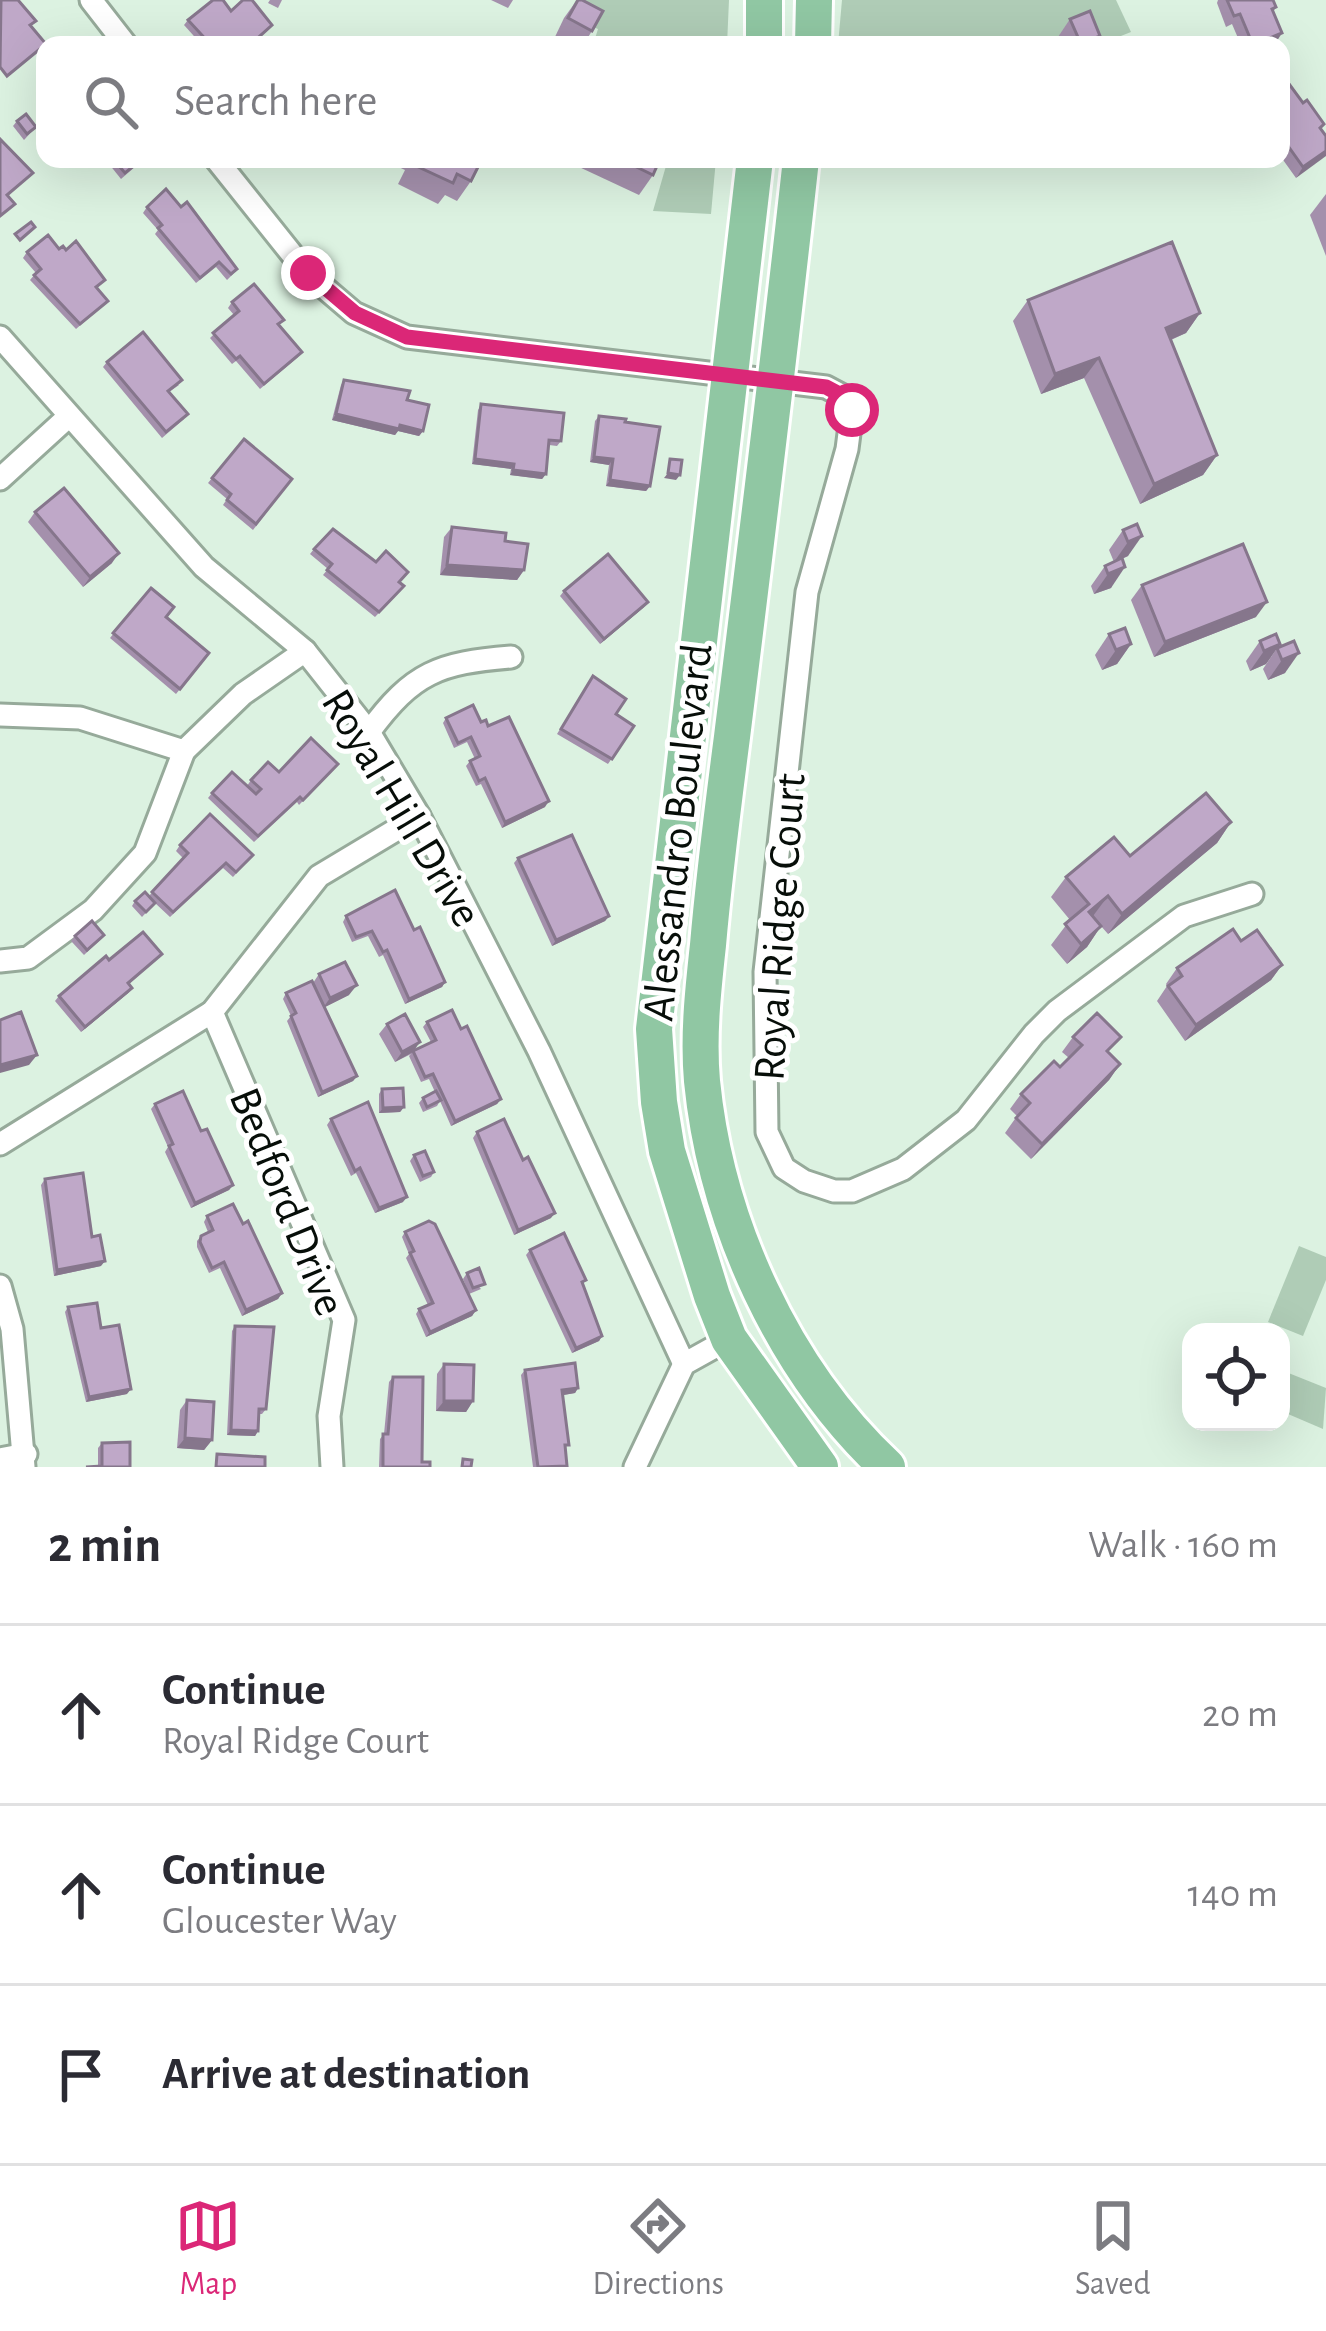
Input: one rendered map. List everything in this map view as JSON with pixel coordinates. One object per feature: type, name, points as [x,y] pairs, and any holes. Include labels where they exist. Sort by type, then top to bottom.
[{"type":"main road","points":[[764,0],[764,36]]},
{"type":"main road","points":[[813,36],[814,0]]},
{"type":"main road","name":"Alessandro Boulevard","points":[[754,168],[654,1029],[667,1151],[682,1209],[729,1339],[820,1467]]},
{"type":"main road","name":"Alessandro Boulevard","points":[[800,168],[714,877],[702,1008],[702,1081],[738,1240],[779,1324],[820,1391],[875,1456]]},
{"type":"main road","points":[[708,1111],[697,1147],[715,1234],[732,1277],[735,1312],[729,1339],[766,1351],[806,1403],[875,1456]]},
{"type":"street","points":[[91,0],[119,36]]},
{"type":"street","points":[[223,168],[308,273],[355,313],[407,337],[777,381]]},
{"type":"street","name":"Royal Hill Drive","points":[[0,337],[204,567],[305,651],[369,733],[419,816],[539,1052],[684,1364]]},
{"type":"street","name":"Royal Ridge Court","points":[[777,381],[826,387],[843,396],[852,410],[848,449],[807,592],[765,972],[767,1132],[784,1168],[834,1191],[852,1191],[903,1169],[966,1120],[1057,1011],[1184,916],[1252,895]]},
{"type":"street","points":[[0,479],[68,417]]},
{"type":"street","points":[[0,961],[28,958],[93,910],[146,854],[184,752],[243,694],[305,651]]},
{"type":"street","points":[[369,733],[387,707],[422,676],[459,661],[512,657]]},
{"type":"street","points":[[0,715],[80,718],[184,752]]},
{"type":"street","points":[[0,1144],[212,1012],[319,876],[419,816]]},
{"type":"street","name":"Bedford Drive","points":[[212,1012],[344,1320],[328,1416],[332,1467]]},
{"type":"street","points":[[0,1286],[12,1329],[25,1460],[0,1459]]},
{"type":"street","points":[[635,1467],[684,1364],[729,1339]]},
{"type":"green space","points":[[576,0],[729,0],[727,36],[596,36],[598,29],[567,16]]},
{"type":"green space","points":[[842,0],[1116,0],[1131,32],[1121,36],[839,36]]},
{"type":"green space","points":[[665,168],[715,168],[711,214],[653,211]]},
{"type":"green space","points":[[1299,1246],[1326,1257],[1326,1280],[1303,1336],[1290,1331],[1290,1323],[1268,1322]]},
{"type":"green space","points":[[1290,1374],[1326,1388],[1323,1429],[1290,1415]]},
{"type":"building","points":[[1,0],[18,0],[36,21],[30,25],[39,36],[36,52],[7,76],[0,67]]},
{"type":"building","points":[[213,0],[223,0],[231,11],[243,0],[252,0],[272,25],[260,36],[203,36],[188,20]]},
{"type":"building","points":[[578,0],[603,11],[592,31],[568,18]]},
{"type":"building","points":[[1227,0],[1273,0],[1282,33],[1249,36],[1240,14],[1234,16]]},
{"type":"building","points":[[1090,11],[1100,36],[1077,36],[1070,19]]},
{"type":"building","points":[[1290,85],[1303,103],[1307,100],[1324,124],[1320,128],[1326,136],[1326,151],[1303,167],[1290,149]]},
{"type":"building","points":[[26,114],[36,127],[27,134],[17,121]]},
{"type":"building","points":[[0,139],[33,173],[7,195],[15,204],[0,216]]},
{"type":"building","points":[[421,168],[478,168],[471,181],[457,174],[453,183]]},
{"type":"building","points":[[166,189],[181,207],[187,202],[237,269],[231,274],[219,262],[200,278],[158,228],[162,225],[147,207]]},
{"type":"building","points":[[31,222],[35,227],[20,240],[15,234]]},
{"type":"building","points":[[48,235],[59,249],[66,250],[76,241],[105,280],[96,287],[108,301],[80,324],[34,275],[41,269],[27,252]]},
{"type":"building","points":[[1172,242],[1200,313],[1166,328],[1217,455],[1154,484],[1099,358],[1055,374],[1028,300]]},
{"type":"building","points":[[254,284],[284,320],[278,324],[302,352],[264,384],[213,333],[239,311],[232,302]]},
{"type":"building","points":[[143,332],[182,380],[168,391],[188,414],[166,432],[107,362]]},
{"type":"building","points":[[344,380],[410,391],[407,400],[429,405],[423,431],[336,414]]},
{"type":"building","points":[[481,404],[564,413],[561,441],[549,440],[546,474],[475,459]]},
{"type":"building","points":[[599,416],[660,427],[650,486],[610,480],[613,459],[594,457]]},
{"type":"building","points":[[244,439],[292,479],[256,524],[227,500],[231,494],[212,478]]},
{"type":"building","points":[[670,459],[682,460],[680,475],[668,473]]},
{"type":"building","points":[[64,488],[119,553],[90,577],[35,512]]},
{"type":"building","points":[[1137,524],[1142,536],[1128,542],[1123,530]]},
{"type":"building","points":[[452,527],[506,533],[505,541],[528,544],[524,570],[447,565]]},
{"type":"building","points":[[333,529],[376,562],[386,551],[408,572],[399,582],[404,586],[379,612],[327,570],[332,564],[314,549]]},
{"type":"building","points":[[1243,544],[1267,602],[1165,642],[1142,585]]},
{"type":"building","points":[[608,554],[648,602],[604,639],[564,591]]},
{"type":"building","points":[[1122,558],[1125,567],[1108,574],[1105,566]]},
{"type":"building","points":[[151,588],[174,607],[166,617],[209,653],[180,689],[113,633]]},
{"type":"building","points":[[1125,628],[1131,644],[1116,650],[1109,634]]},
{"type":"building","points":[[1276,634],[1280,644],[1264,651],[1260,641]]},
{"type":"building","points":[[1294,641],[1299,653],[1282,660],[1277,648]]},
{"type":"building","points":[[593,676],[626,699],[616,714],[634,726],[612,759],[561,729]]},
{"type":"building","points":[[473,705],[488,726],[509,717],[549,801],[505,822],[485,778],[479,781],[470,761],[480,756],[471,737],[458,743],[446,718]]},
{"type":"building","points":[[311,738],[338,764],[258,836],[212,793],[232,772],[256,794],[261,789],[251,780],[268,762],[279,772]]},
{"type":"building","points":[[1206,793],[1231,822],[1122,914],[1108,896],[1089,912],[1101,926],[1081,944],[1065,924],[1089,904],[1066,877],[1114,837],[1130,856]]},
{"type":"building","points":[[210,814],[253,855],[236,872],[226,863],[173,912],[152,892],[188,853],[180,845]]},
{"type":"building","points":[[572,835],[609,916],[556,940],[518,858]]},
{"type":"building","points":[[395,890],[414,930],[420,927],[445,982],[409,999],[387,950],[383,952],[372,931],[356,937],[346,916]]},
{"type":"building","points":[[145,892],[155,903],[146,912],[135,901]]},
{"type":"building","points":[[92,921],[104,935],[87,950],[75,936]]},
{"type":"building","points":[[1233,929],[1241,941],[1257,930],[1282,965],[1196,1025],[1168,986],[1182,976],[1177,968]]},
{"type":"building","points":[[143,932],[162,954],[128,983],[132,988],[85,1027],[59,996]]},
{"type":"building","points":[[345,962],[357,985],[330,998],[319,974]]},
{"type":"building","points":[[312,981],[357,1076],[322,1092],[286,993]]},
{"type":"building","points":[[452,1010],[461,1029],[467,1026],[501,1099],[455,1121],[433,1074],[425,1077],[413,1051],[436,1040],[427,1022]]},
{"type":"building","points":[[21,1012],[37,1055],[0,1065],[0,1020]]},
{"type":"building","points":[[1097,1013],[1121,1037],[1107,1051],[1120,1064],[1042,1144],[1016,1118],[1030,1103],[1021,1094],[1054,1061],[1060,1067],[1082,1045],[1073,1037]]},
{"type":"building","points":[[405,1014],[420,1042],[402,1052],[387,1024]]},
{"type":"building","points":[[403,1088],[404,1107],[383,1108],[382,1089]]},
{"type":"building","points":[[183,1091],[233,1185],[195,1203],[155,1104]]},
{"type":"building","points":[[436,1091],[441,1100],[427,1107],[423,1098]]},
{"type":"building","points":[[368,1102],[407,1197],[379,1208],[331,1119]]},
{"type":"building","points":[[504,1119],[555,1213],[518,1230],[477,1132]]},
{"type":"building","points":[[425,1151],[434,1172],[423,1176],[414,1155]]},
{"type":"building","points":[[83,1173],[92,1237],[100,1235],[105,1261],[57,1270],[45,1179]]},
{"type":"building","points":[[233,1204],[243,1224],[248,1221],[282,1293],[246,1310],[224,1262],[212,1268],[200,1242],[201,1236],[213,1230],[207,1216]]},
{"type":"building","points":[[429,1221],[435,1224],[476,1310],[430,1332],[419,1309],[433,1303],[405,1232]]},
{"type":"building","points":[[564,1233],[586,1280],[582,1282],[602,1336],[576,1348],[530,1250]]},
{"type":"building","points":[[479,1268],[485,1284],[473,1288],[467,1273]]},
{"type":"building","points":[[97,1303],[101,1328],[119,1325],[131,1389],[89,1397],[68,1307]]},
{"type":"building","points":[[235,1326],[274,1327],[266,1409],[259,1409],[258,1431],[231,1430]]},
{"type":"building","points":[[575,1363],[578,1388],[562,1390],[567,1466],[538,1467],[525,1370]]},
{"type":"building","points":[[444,1364],[474,1365],[473,1401],[444,1401]]},
{"type":"building","points":[[393,1377],[423,1377],[422,1462],[430,1462],[430,1467],[383,1467],[383,1434],[388,1434]]},
{"type":"building","points":[[187,1400],[214,1402],[212,1440],[185,1438]]},
{"type":"building","points":[[130,1442],[130,1467],[86,1467],[102,1466],[102,1443]]},
{"type":"building","points":[[217,1454],[265,1457],[265,1467],[216,1467]]},
{"type":"route","points":[[308,273],[355,313],[407,337],[803,383],[843,396],[852,410]]}]
